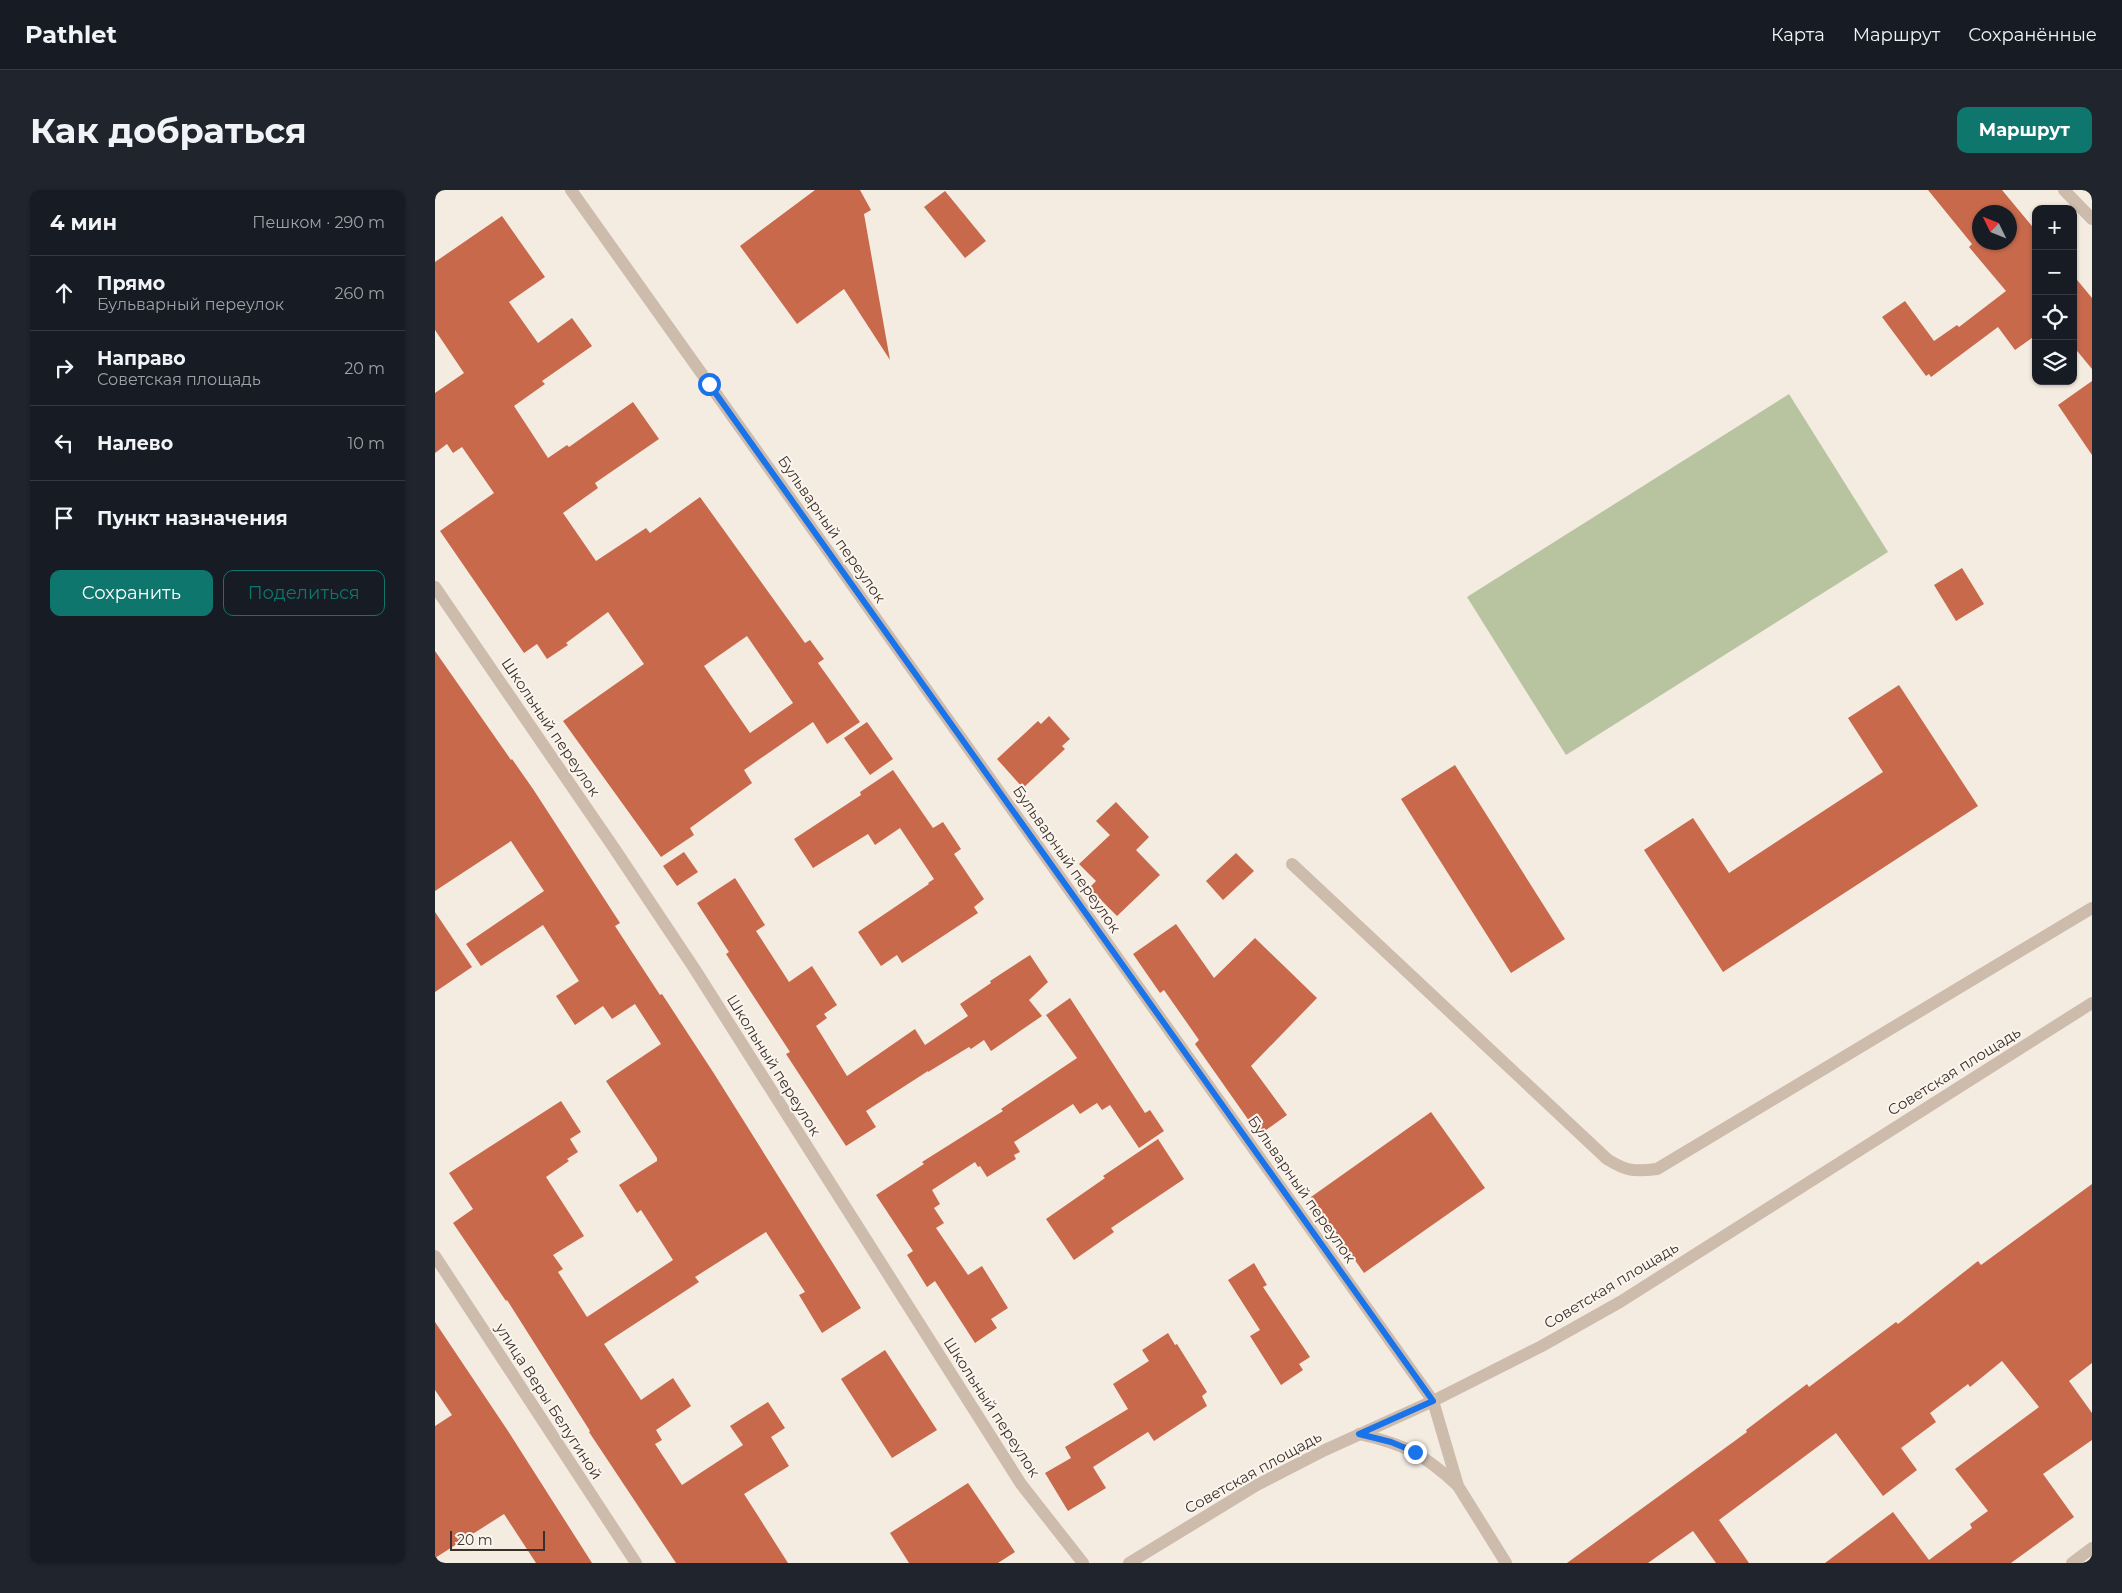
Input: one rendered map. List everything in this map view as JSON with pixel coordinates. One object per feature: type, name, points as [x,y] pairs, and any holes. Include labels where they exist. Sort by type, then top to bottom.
[{"type":"street","name":"Бульварный переулок","points":[[571,190],[1433,1401],[1458,1486],[1506,1563]]},
{"type":"street","points":[[2064,190],[2092,219]]},
{"type":"street","name":"Школьный переулок","points":[[435,587],[694,968],[1021,1484],[1083,1563]]},
{"type":"street","points":[[1292,864],[1607,1159],[1621,1168],[1636,1172],[1657,1169],[2092,908]]},
{"type":"street","name":"Советская площадь","points":[[1129,1563],[1257,1485],[1325,1450],[1433,1401],[1540,1347],[1619,1302],[2092,1003]]},
{"type":"street","name":"улица Веры Белугиной","points":[[435,1256],[636,1563]]},
{"type":"street","points":[[1359,1434],[1391,1442],[1415,1452],[1436,1465],[1458,1486]]},
{"type":"street","points":[[2072,1563],[2092,1548]]},
{"type":"green space","points":[[1789,394],[1888,552],[1566,755],[1467,597]]},
{"type":"building","points":[[815,190],[860,190],[871,210],[864,214],[890,360],[844,289],[797,324],[740,246]]},
{"type":"building","points":[[1928,190],[2002,190],[2014,205],[1972,205],[1972,244]]},
{"type":"building","points":[[945,191],[986,241],[965,258],[924,207]]},
{"type":"building","points":[[2017,208],[2032,226],[2032,338],[2015,350],[1998,327],[1931,377],[1929,374],[1926,376],[1882,317],[1905,301],[1934,341],[1957,325],[1959,327],[2006,291],[1969,247],[1972,244],[1972,250],[2017,250]]},
{"type":"building","points":[[502,216],[545,277],[509,302],[538,343],[572,318],[592,346],[542,381],[545,384],[514,406],[548,458],[567,445],[569,447],[633,402],[659,439],[595,483],[598,488],[563,513],[596,561],[646,528],[650,533],[700,497],[805,643],[810,640],[824,659],[818,663],[860,722],[827,744],[813,722],[744,770],[752,783],[690,828],[694,835],[661,857],[563,721],[644,664],[608,612],[566,643],[568,645],[547,659],[537,644],[524,653],[440,531],[494,493],[462,447],[453,453],[447,444],[435,453],[435,393],[464,373],[435,330],[435,262]],"holes":[[[747,636],[793,703],[750,733],[704,666]]]},
{"type":"building","points":[[2077,280],[2092,298],[2092,369],[2077,351]]},
{"type":"building","points":[[2092,381],[2092,455],[2058,405]]},
{"type":"building","points":[[1962,568],[1984,604],[1956,621],[1934,585]]},
{"type":"building","points":[[435,651],[533,789],[620,923],[615,926],[713,1072],[861,1308],[822,1333],[799,1295],[805,1292],[766,1232],[695,1277],[699,1282],[604,1344],[641,1400],[673,1378],[691,1406],[656,1430],[662,1440],[655,1444],[682,1485],[743,1445],[730,1426],[768,1402],[785,1428],[771,1437],[789,1466],[744,1494],[788,1563],[676,1563],[589,1432],[507,1300],[453,1223],[473,1209],[449,1173],[561,1101],[581,1132],[570,1139],[578,1152],[567,1159],[569,1161],[546,1177],[584,1236],[553,1255],[563,1269],[558,1272],[587,1317],[673,1260],[641,1210],[637,1213],[619,1185],[657,1161],[657,1158],[606,1081],[661,1044],[635,1004],[612,1019],[603,1006],[575,1025],[556,996],[579,981],[543,925],[481,966],[466,944],[544,891],[511,841],[435,891]]},
{"type":"building","points":[[1899,685],[1978,806],[1723,972],[1644,850],[1693,818],[1729,873],[1883,772],[1848,718]]},
{"type":"building","points":[[1049,716],[1070,739],[1062,746],[1065,749],[1023,788],[997,759],[1038,721],[1041,724]]},
{"type":"building","points":[[867,722],[893,759],[870,775],[844,738]]},
{"type":"building","points":[[1455,765],[1565,939],[1511,973],[1401,799]]},
{"type":"building","points":[[893,770],[933,828],[943,822],[961,849],[954,854],[984,899],[974,907],[978,913],[902,963],[897,955],[881,966],[858,932],[934,879],[900,828],[875,845],[868,834],[813,868],[794,839],[861,795],[860,792]]},
{"type":"building","points":[[1116,802],[1149,837],[1136,850],[1160,875],[1117,916],[1089,888],[1096,881],[1079,864],[1110,835],[1096,821]]},
{"type":"building","points":[[684,852],[698,872],[677,886],[663,866]]},
{"type":"building","points":[[1236,853],[1254,871],[1223,900],[1206,881]]},
{"type":"building","points":[[735,878],[765,925],[756,931],[789,982],[812,966],[837,1005],[824,1014],[827,1018],[816,1026],[847,1076],[915,1029],[925,1045],[968,1016],[960,1004],[991,983],[990,981],[1030,955],[1048,982],[1029,1000],[1042,1016],[991,1051],[984,1040],[971,1049],[969,1047],[866,1111],[876,1127],[846,1146],[786,1054],[790,1052],[726,954],[729,952],[697,903]]},
{"type":"building","points":[[435,912],[472,967],[435,992]]},
{"type":"building","points":[[1176,924],[1214,978],[1255,938],[1317,998],[1251,1066],[1287,1115],[1259,1135],[1195,1044],[1199,1040],[1164,990],[1160,993],[1133,954]]},
{"type":"building","points":[[1070,998],[1145,1113],[1150,1110],[1164,1131],[1139,1148],[1110,1105],[1102,1110],[1097,1103],[1080,1114],[1073,1104],[1014,1142],[1020,1152],[1014,1155],[1016,1159],[987,1177],[975,1162],[932,1190],[940,1204],[934,1208],[944,1223],[936,1228],[968,1275],[982,1266],[1008,1308],[991,1319],[997,1328],[975,1343],[935,1281],[927,1287],[907,1255],[913,1251],[876,1195],[924,1164],[922,1162],[1003,1111],[1001,1109],[1077,1058],[1046,1015]]},
{"type":"building","points":[[1431,1112],[1485,1188],[1364,1273],[1311,1197]]},
{"type":"building","points":[[1158,1139],[1184,1179],[1111,1228],[1114,1232],[1074,1260],[1046,1219],[1105,1178],[1103,1176]]},
{"type":"building","points":[[2092,1184],[2092,1363],[2069,1381],[2092,1413],[2092,1440],[2043,1474],[2074,1517],[2011,1563],[1825,1563],[1893,1512],[1929,1560],[1972,1528],[1970,1524],[1988,1511],[1955,1469],[2039,1407],[2002,1361],[1970,1387],[1968,1384],[1930,1413],[1936,1422],[1901,1448],[1917,1470],[1883,1496],[1836,1433],[1719,1520],[1749,1563],[1716,1563],[1693,1531],[1648,1563],[1567,1563],[1747,1432],[1746,1430],[1807,1384],[1809,1387],[1896,1322],[1898,1324],[1978,1261],[1981,1265]]},
{"type":"building","points":[[1254,1263],[1267,1285],[1263,1287],[1310,1357],[1299,1364],[1303,1370],[1281,1385],[1250,1336],[1260,1330],[1228,1280]]},
{"type":"building","points":[[435,1322],[508,1431],[592,1563],[536,1563],[504,1514],[435,1558],[435,1426],[452,1415],[435,1390]]},
{"type":"building","points":[[1168,1333],[1207,1392],[1202,1396],[1207,1406],[1154,1441],[1148,1432],[1093,1467],[1106,1488],[1068,1511],[1045,1473],[1071,1458],[1065,1447],[1128,1409],[1113,1384],[1149,1361],[1142,1350]]},
{"type":"building","points":[[885,1350],[937,1430],[892,1458],[841,1379]]},
{"type":"building","points":[[968,1483],[1015,1552],[998,1563],[909,1563],[890,1533]]},
{"type":"route","points":[[709,384],[1433,1401],[1359,1434],[1391,1442],[1415,1452]]}]
